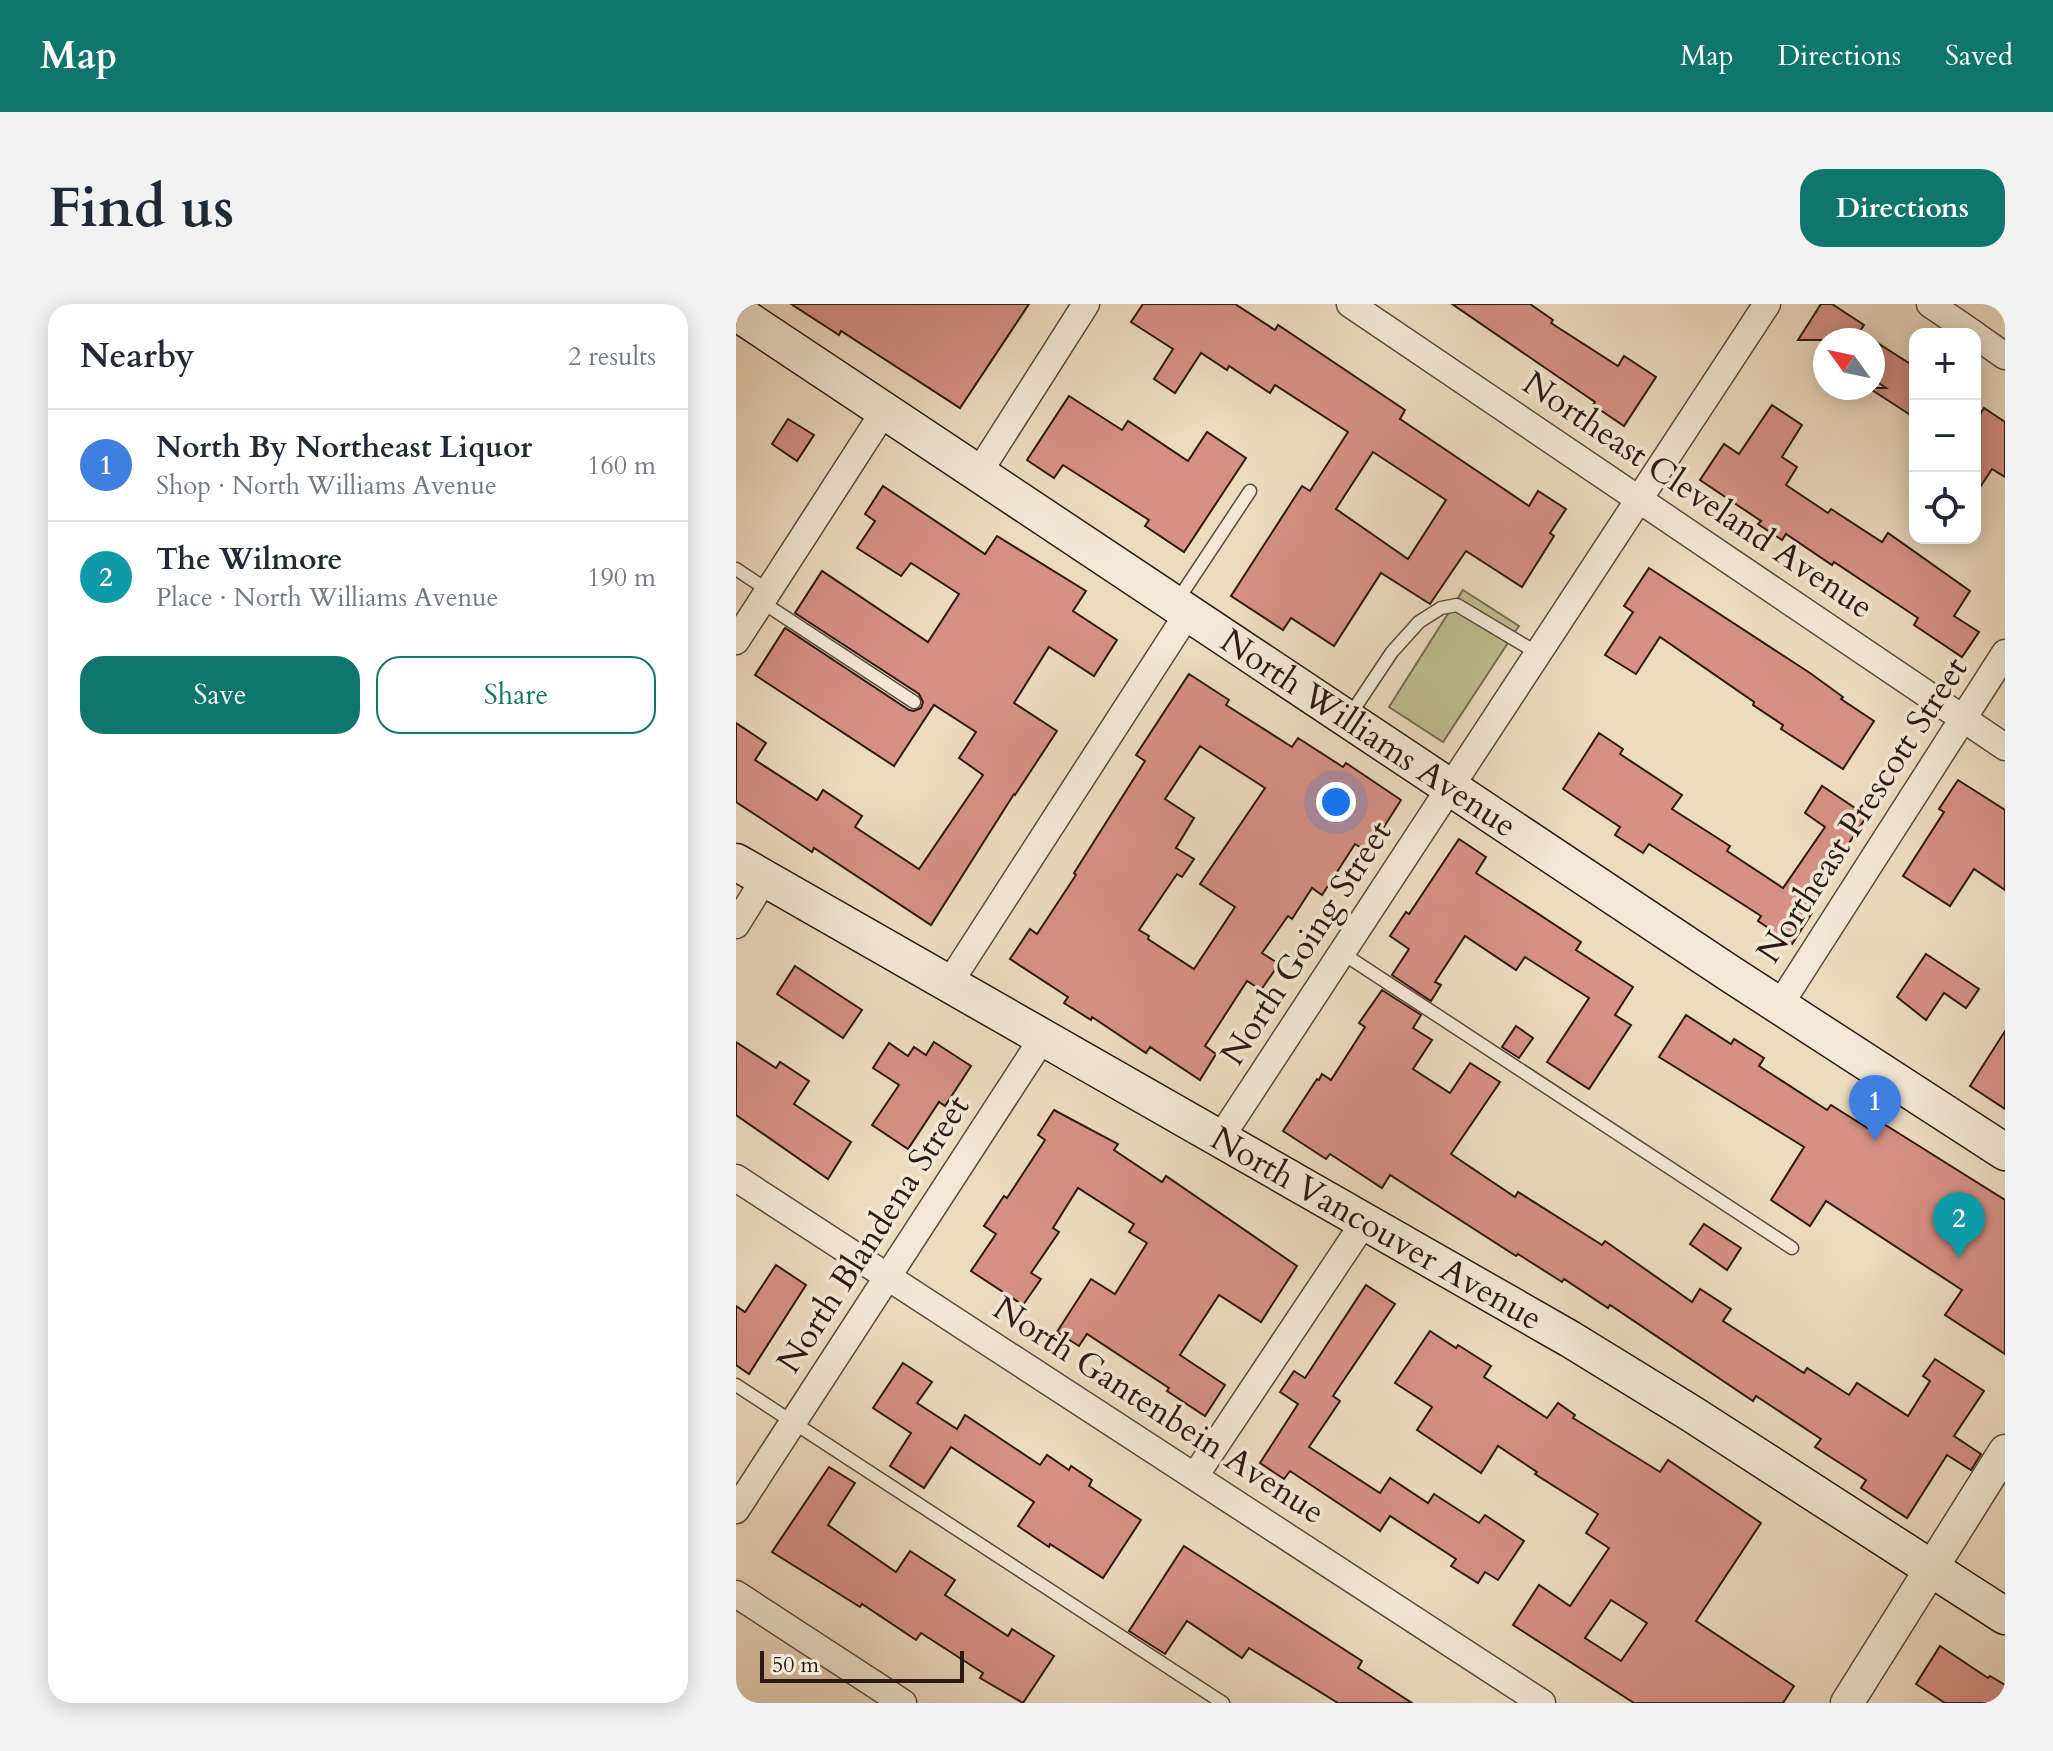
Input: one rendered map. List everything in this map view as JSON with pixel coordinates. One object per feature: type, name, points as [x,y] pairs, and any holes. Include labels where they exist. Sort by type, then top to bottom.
[{"type":"main road","name":"North Williams Avenue","points":[[736,312],[1779,1006],[2005,1152]]},
{"type":"main road","name":"North Vancouver Avenue","points":[[751,870],[1221,1137],[1692,1414],[2005,1616]]},
{"type":"street","points":[[979,472],[1086,304]]},
{"type":"street","name":"Northeast Cleveland Avenue","points":[[1350,304],[2005,747]]},
{"type":"street","name":"North Going Street","points":[[1221,1137],[1767,304]]},
{"type":"street","points":[[1930,304],[1965,328]]},
{"type":"street","points":[[1981,339],[2005,356]]},
{"type":"street","points":[[736,641],[885,410]]},
{"type":"street","points":[[950,982],[1182,608]]},
{"type":"street","name":"Northeast Prescott Street","points":[[1779,1006],[2005,653]]},
{"type":"street","points":[[736,925],[751,870]]},
{"type":"street","name":"North Blandena Street","points":[[736,1510],[1044,1036]]},
{"type":"street","name":"North Gantenbein Avenue","points":[[736,1178],[1542,1703]]},
{"type":"street","points":[[1195,1476],[1365,1221]]},
{"type":"street","points":[[1853,1701],[2005,1451]]},
{"type":"street","points":[[736,1594],[903,1703]]},
{"type":"lane","points":[[1182,608],[1250,491]]},
{"type":"lane","points":[[736,569],[765,596],[914,702]]},
{"type":"lane","points":[[1348,718],[1392,652],[1419,622],[1441,608],[1457,605],[1539,654]]},
{"type":"lane","points":[[1342,953],[1792,1248]]},
{"type":"lane","points":[[736,1385],[1223,1703]]},
{"type":"green space","points":[[1463,590],[1519,626],[1443,742],[1389,707]]},
{"type":"building","points":[[791,304],[1029,304],[960,408],[841,331],[839,335]]},
{"type":"building","points":[[1143,304],[1235,304],[1275,330],[1278,325],[1405,410],[1400,419],[1529,506],[1538,491],[1566,509],[1550,533],[1554,536],[1522,587],[1466,551],[1430,604],[1381,573],[1334,646],[1291,618],[1283,630],[1231,596],[1302,486],[1310,491],[1348,432],[1275,385],[1270,393],[1229,366],[1227,370],[1201,353],[1175,393],[1154,379],[1173,349],[1131,322]],"holes":[[[1373,452],[1446,500],[1408,559],[1336,509]]]},
{"type":"building","points":[[1452,304],[1530,304],[1553,320],[1551,323],[1618,366],[1624,356],[1656,377],[1624,426],[1593,405],[1595,402]]},
{"type":"building","points":[[1821,304],[1832,304],[1864,325],[1862,328],[1813,328],[1813,340],[1798,340]]},
{"type":"building","points":[[1885,348],[1909,363],[1909,414],[1885,398]]},
{"type":"building","points":[[1069,396],[1122,430],[1128,421],[1188,461],[1207,432],[1246,458],[1184,552],[1145,526],[1149,520],[1063,465],[1054,478],[1027,460]]},
{"type":"building","points":[[1772,405],[1802,425],[1782,457],[1797,467],[1786,485],[1828,513],[1831,509],[1882,542],[1888,533],[1970,591],[1954,616],[1979,632],[1962,657],[1914,625],[1918,618],[1786,534],[1782,540],[1758,524],[1761,521],[1700,480],[1724,444],[1739,454]]},
{"type":"building","points":[[1984,408],[2005,422],[2005,477],[1992,469],[1981,486],[1981,472],[1981,413]]},
{"type":"building","points":[[788,419],[814,435],[797,461],[772,444]]},
{"type":"building","points":[[883,486],[985,554],[997,536],[1086,591],[1073,611],[1117,640],[1094,676],[1049,647],[1014,703],[1057,731],[931,925],[814,848],[812,852],[736,802],[736,723],[766,743],[755,760],[817,800],[823,790],[862,816],[855,827],[919,869],[983,775],[959,758],[976,732],[934,705],[894,766],[755,675],[785,628],[909,710],[921,708],[923,702],[919,694],[795,613],[822,571],[928,642],[959,594],[911,563],[901,576],[857,548],[875,521],[865,514]]},
{"type":"building","points":[[1649,568],[1810,673],[1874,721],[1843,769],[1781,729],[1783,725],[1753,705],[1754,702],[1660,637],[1636,674],[1605,655],[1633,612],[1624,606]]},
{"type":"building","points":[[1189,674],[1229,700],[1226,705],[1292,747],[1298,738],[1343,767],[1346,763],[1401,800],[1368,852],[1355,844],[1322,895],[1312,888],[1292,919],[1288,916],[1262,953],[1279,964],[1261,990],[1247,981],[1205,1046],[1216,1054],[1200,1080],[1150,1047],[1146,1053],[1092,1017],[1091,1020],[1064,1003],[1068,997],[1010,959],[1030,929],[1037,934],[1076,875],[1074,873],[1145,761],[1136,755]],"holes":[[[1200,746],[1265,788],[1200,884],[1235,907],[1194,969],[1139,930],[1177,874],[1182,877],[1194,859],[1176,848],[1194,818],[1165,799]]]},
{"type":"building","points":[[1599,733],[1623,749],[1620,754],[1682,795],[1672,809],[1730,846],[1727,851],[1783,888],[1825,827],[1805,813],[1822,786],[1867,816],[1806,908],[1812,913],[1792,944],[1758,921],[1761,916],[1649,844],[1643,853],[1615,835],[1620,827],[1563,789]]},
{"type":"building","points":[[1958,780],[2005,810],[2005,890],[1974,869],[1950,906],[1903,876],[1944,812],[1939,809]]},
{"type":"building","points":[[1459,839],[1486,857],[1476,873],[1581,942],[1576,950],[1633,987],[1615,1015],[1631,1025],[1589,1089],[1547,1062],[1589,998],[1525,957],[1516,970],[1465,936],[1435,982],[1441,985],[1431,1001],[1392,975],[1409,949],[1390,936],[1406,912],[1409,914]]},
{"type":"building","points":[[1926,954],[1979,989],[1966,1008],[1944,993],[1926,1020],[1897,997]]},
{"type":"building","points":[[795,966],[862,1010],[843,1038],[777,994]]},
{"type":"building","points":[[1382,990],[1421,1015],[1413,1028],[1432,1040],[1413,1069],[1450,1093],[1470,1063],[1500,1082],[1451,1154],[1515,1197],[1518,1192],[1602,1245],[1605,1241],[1692,1302],[1700,1289],[1731,1309],[1723,1321],[1804,1373],[1807,1368],[1849,1395],[1857,1383],[1908,1416],[1930,1381],[1923,1376],[1935,1359],[1984,1391],[1954,1436],[1981,1454],[1971,1470],[1947,1455],[1907,1518],[1861,1488],[1866,1480],[1815,1447],[1821,1439],[1756,1396],[1753,1401],[1610,1305],[1608,1308],[1564,1279],[1562,1282],[1518,1254],[1516,1256],[1390,1175],[1382,1188],[1330,1154],[1326,1159],[1283,1131],[1317,1079],[1322,1074],[1331,1080],[1365,1027],[1359,1023]]},
{"type":"building","points":[[1686,1015],[1731,1044],[1734,1039],[1764,1058],[1759,1066],[1827,1110],[1831,1105],[1869,1129],[1876,1119],[2005,1200],[2005,1354],[1945,1315],[1962,1290],[1826,1201],[1810,1226],[1771,1200],[1804,1147],[1659,1057]]},
{"type":"building","points":[[1516,1026],[1533,1038],[1519,1058],[1502,1047]]},
{"type":"building","points":[[2005,1031],[2005,1109],[1970,1086]]},
{"type":"building","points":[[736,1042],[776,1068],[780,1062],[809,1081],[794,1104],[851,1142],[828,1179],[736,1115]]},
{"type":"building","points":[[934,1042],[971,1066],[945,1106],[939,1102],[908,1149],[872,1125],[899,1085],[873,1068],[889,1043],[908,1056],[914,1047],[926,1055]]},
{"type":"building","points":[[1054,1110],[1118,1144],[1114,1150],[1162,1182],[1166,1176],[1297,1266],[1261,1322],[1219,1295],[1180,1355],[1225,1385],[1205,1416],[1167,1391],[1169,1388],[1087,1334],[1079,1346],[1057,1332],[1091,1279],[1115,1294],[1147,1243],[1129,1232],[1134,1224],[1078,1188],[1053,1228],[1059,1232],[1031,1273],[1041,1279],[1023,1305],[971,1271],[996,1234],[984,1226],[1004,1196],[1007,1198],[1045,1140],[1038,1135]]},
{"type":"building","points":[[1704,1224],[1741,1248],[1727,1270],[1690,1244]]},
{"type":"building","points":[[776,1265],[806,1285],[749,1374],[736,1365],[736,1306],[745,1312]]},
{"type":"building","points":[[1366,1285],[1395,1304],[1333,1396],[1340,1401],[1309,1447],[1380,1493],[1390,1478],[1428,1503],[1434,1494],[1479,1523],[1485,1515],[1524,1541],[1498,1580],[1485,1572],[1478,1583],[1451,1566],[1456,1559],[1390,1516],[1380,1531],[1290,1471],[1284,1479],[1260,1463],[1298,1404],[1280,1392],[1294,1371],[1305,1378]]},
{"type":"building","points":[[1430,1331],[1491,1366],[1484,1377],[1547,1418],[1558,1403],[1575,1415],[1573,1418],[1660,1472],[1668,1460],[1761,1523],[1696,1621],[1794,1686],[1783,1703],[1634,1703],[1513,1625],[1539,1585],[1570,1606],[1609,1548],[1586,1533],[1598,1514],[1498,1446],[1481,1473],[1417,1430],[1432,1407],[1395,1383]],"holes":[[[1611,1600],[1647,1623],[1621,1661],[1585,1638]]]},
{"type":"building","points":[[903,1363],[932,1382],[917,1403],[957,1429],[965,1415],[1040,1465],[1047,1455],[1069,1470],[1071,1466],[1092,1480],[1089,1486],[1141,1520],[1103,1578],[1018,1526],[1034,1502],[951,1447],[924,1488],[890,1466],[911,1433],[873,1408]]},
{"type":"building","points":[[829,1467],[855,1483],[828,1525],[896,1572],[910,1551],[955,1580],[945,1595],[1008,1636],[1012,1629],[1054,1656],[1023,1703],[980,1678],[983,1673],[921,1633],[916,1640],[862,1604],[860,1607],[772,1552]]},
{"type":"building","points":[[1184,1546],[1362,1661],[1358,1668],[1412,1703],[1338,1703],[1249,1648],[1242,1658],[1187,1621],[1165,1654],[1129,1631]]},
{"type":"building","points":[[1940,1646],[1988,1678],[1990,1676],[2005,1685],[2005,1703],[1945,1703],[1916,1684]]},
{"type":"place","name":"North By Northeast Liquor","points":[[1875,1141]]},
{"type":"place","name":"The Wilmore","points":[[1959,1258]]}]
